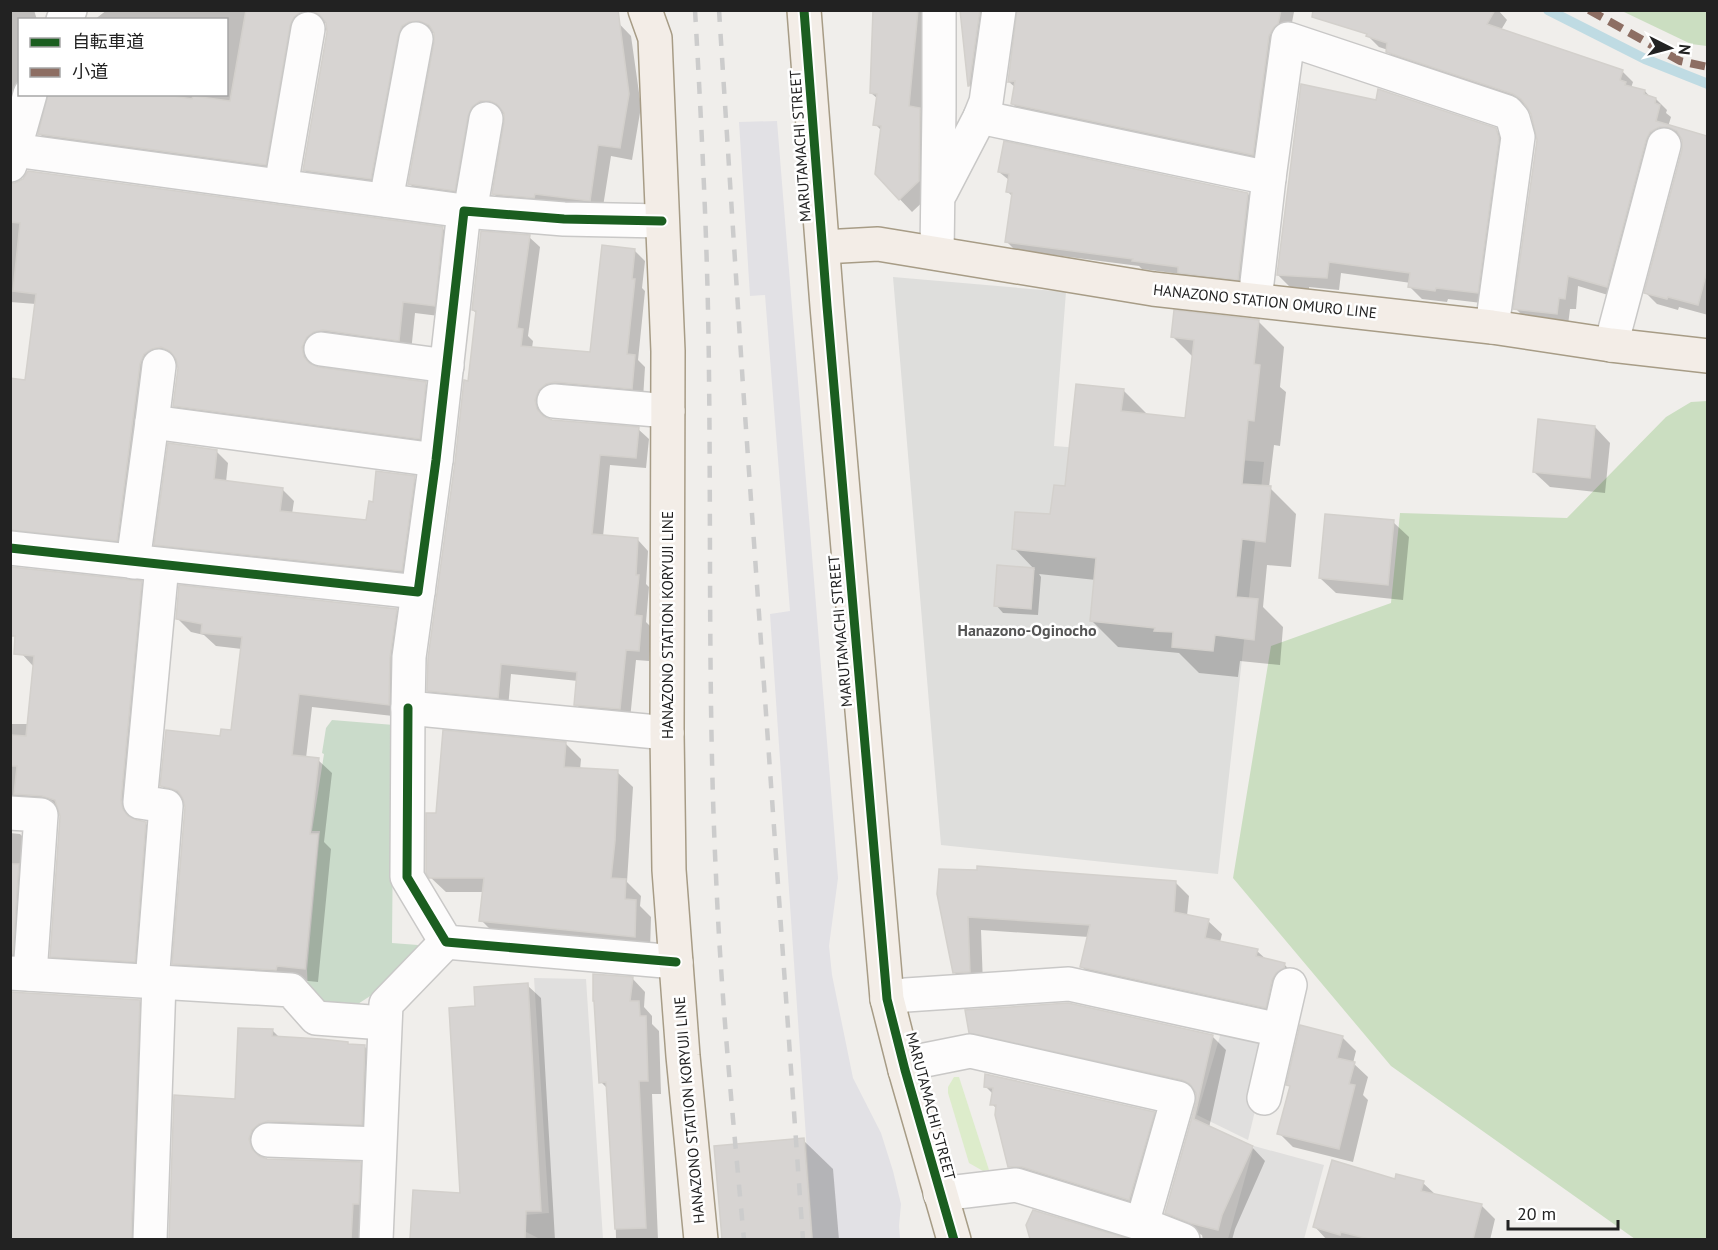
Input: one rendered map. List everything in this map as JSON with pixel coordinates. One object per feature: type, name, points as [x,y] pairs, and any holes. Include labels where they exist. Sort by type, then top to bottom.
[{"type":"main road","name":"HANAZONO STATION KORYUJI LINE","points":[[645,10],[655,38],[668,351],[669,870],[683,1056],[701,1239]]},
{"type":"main road","name":"MARUTAMACHI STREET","points":[[804,10],[887,999],[954,1239]]},
{"type":"main road","name":"HANAZONO STATION OMURO LINE","points":[[823,247],[878,244],[1153,289],[1492,327],[1611,345],[1707,356]]},
{"type":"street","points":[[937,253],[939,10]]},
{"type":"street","points":[[938,198],[986,102],[999,10]]},
{"type":"street","points":[[1256,300],[1289,25],[1507,112],[1513,119],[1518,137],[1492,327]]},
{"type":"street","points":[[281,186],[308,29]]},
{"type":"street","points":[[386,200],[416,39]]},
{"type":"street","points":[[29,96],[12,158],[281,186],[467,211],[564,219],[662,221]]},
{"type":"street","points":[[980,117],[1269,178]]},
{"type":"street","points":[[446,942],[407,878],[410,657],[467,211],[486,119]]},
{"type":"street","points":[[1611,345],[1664,146]]},
{"type":"street","points":[[321,349],[447,366]]},
{"type":"street","points":[[150,1239],[155,982],[166,806],[140,802],[152,422],[159,366]]},
{"type":"street","points":[[554,401],[668,411]]},
{"type":"street","points":[[152,422],[436,460]]},
{"type":"street","points":[[10,548],[418,592]]},
{"type":"street","points":[[408,708],[667,733]]},
{"type":"street","points":[[10,813],[41,815],[20,974],[291,990],[316,1018],[384,1023]]},
{"type":"street","points":[[446,942],[676,962]]},
{"type":"street","points":[[376,1239],[386,1004],[446,942]]},
{"type":"street","points":[[887,999],[906,995],[1069,984],[1280,1030]]},
{"type":"street","points":[[1264,1098],[1290,985]]},
{"type":"street","points":[[905,1070],[920,1061],[970,1052],[1178,1098],[1142,1224]]},
{"type":"street","points":[[268,1140],[379,1144]]},
{"type":"street","points":[[940,1194],[1016,1185],[1183,1239]]},
{"type":"shaded area","points":[[777,121],[838,878],[829,946],[832,975],[853,1078],[881,1133],[893,1171],[901,1204],[900,1239],[813,1239],[770,614],[790,611],[765,295],[750,296],[739,122]]},
{"type":"shaded area","points":[[893,277],[1066,292],[1054,446],[1264,462],[1218,874],[941,845]]},
{"type":"shaded area","points":[[534,978],[586,979],[603,1239],[540,1239],[497,1217],[549,1213]]},
{"type":"shaded area","points":[[1222,1029],[1272,1040],[1248,1140],[1197,1115]]},
{"type":"shaded area","points":[[1254,1146],[1324,1165],[1304,1239],[1228,1239]]},
{"type":"green space","points":[[1622,11],[1707,11],[1707,46],[1691,44]]},
{"type":"green space","points":[[1707,401],[1707,1239],[1635,1239],[1391,1066],[1233,878],[1271,646],[1391,603],[1400,513],[1567,518],[1666,417],[1691,402]]},
{"type":"green space","points":[[332,720],[394,725],[392,943],[418,945],[412,969],[347,1011],[319,1007],[308,992],[307,970],[320,831],[312,831],[326,728]]},
{"type":"green space","points":[[954,1077],[959,1077],[989,1170],[983,1171],[969,1163],[948,1093],[948,1087]]},
{"type":"building","points":[[246,10],[311,10],[302,11],[294,17],[290,26],[266,165],[38,134],[48,96],[173,96],[192,99],[193,96],[230,101]]},
{"type":"building","points":[[311,10],[618,10],[629,94],[620,148],[598,145],[590,201],[535,194],[534,198],[492,194],[504,113],[497,104],[480,101],[472,107],[468,116],[455,191],[408,184],[434,42],[434,33],[429,25],[419,21],[409,22],[402,26],[398,36],[371,179],[303,170],[327,32],[326,23],[320,15]]},
{"type":"building","points":[[873,10],[918,10],[909,106],[920,108],[919,181],[899,200],[875,174],[881,126],[873,125],[877,94],[870,93]]},
{"type":"building","points":[[960,10],[980,10],[969,86],[968,86]]},
{"type":"building","points":[[1017,10],[1281,10],[1278,24],[1269,36],[1253,155],[1011,104],[1015,81],[1008,82]]},
{"type":"building","points":[[1313,10],[1495,10],[1487,24],[1623,70],[1620,80],[1626,82],[1625,85],[1645,90],[1644,94],[1656,98],[1655,103],[1660,105],[1656,121],[1707,136],[1707,271],[1698,305],[1644,293],[1682,150],[1682,140],[1677,131],[1668,127],[1659,127],[1650,132],[1646,140],[1607,287],[1568,276],[1565,299],[1559,298],[1557,314],[1513,309],[1537,140],[1527,107],[1513,94],[1386,52],[1387,43],[1366,36],[1367,34],[1312,17]]},
{"type":"building","points":[[1301,84],[1376,100],[1378,89],[1496,128],[1499,138],[1478,293],[1408,287],[1410,273],[1329,262],[1327,278],[1277,275]]},
{"type":"building","points":[[1004,141],[1248,193],[1238,280],[1178,273],[1178,267],[1132,261],[1133,259],[1005,242],[1012,193],[1006,192],[1009,174],[998,172]]},
{"type":"building","points":[[28,171],[443,227],[435,306],[403,302],[399,341],[323,330],[307,337],[302,347],[304,357],[309,363],[318,367],[426,382],[420,439],[173,406],[178,368],[176,359],[170,351],[161,347],[144,354],[140,364],[117,541],[10,530],[10,378],[25,380],[36,294],[13,291],[20,223],[10,222],[10,183],[23,179]]},
{"type":"building","points":[[481,231],[530,235],[517,328],[523,329],[521,346],[590,352],[602,245],[635,249],[632,279],[635,279],[627,354],[635,355],[632,389],[555,382],[546,384],[539,390],[535,400],[537,409],[543,416],[552,420],[639,427],[636,458],[600,455],[592,534],[638,538],[636,575],[639,575],[635,615],[642,616],[639,651],[626,650],[620,709],[574,705],[577,672],[501,664],[498,698],[427,691],[428,658],[464,380],[468,381],[476,311],[472,310]]},
{"type":"building","points":[[1174,310],[1259,320],[1254,364],[1260,365],[1254,421],[1248,420],[1242,484],[1271,486],[1265,542],[1242,539],[1236,597],[1258,599],[1254,640],[1215,635],[1213,651],[1172,647],[1173,632],[1090,621],[1096,558],[1012,549],[1015,512],[1050,514],[1054,485],[1065,486],[1076,384],[1124,389],[1121,411],[1185,418],[1194,340],[1171,337]]},
{"type":"building","points":[[1538,419],[1595,426],[1590,478],[1533,472]]},
{"type":"building","points":[[168,443],[217,450],[214,479],[283,488],[280,511],[366,520],[369,501],[373,502],[376,471],[415,476],[402,571],[154,545]]},
{"type":"building","points":[[1325,514],[1394,520],[1388,585],[1319,578]]},
{"type":"building","points":[[997,565],[1034,568],[1031,609],[994,606]]},
{"type":"building","points":[[10,567],[142,581],[121,800],[128,816],[146,822],[135,962],[50,957],[60,816],[55,800],[42,796],[14,794],[17,766],[11,766],[12,735],[26,736],[34,656],[14,654],[15,636],[10,636]]},
{"type":"building","points":[[179,585],[397,609],[390,657],[389,705],[299,694],[292,755],[319,758],[310,834],[318,834],[305,969],[277,966],[276,970],[172,964],[185,807],[178,791],[160,786],[166,730],[220,736],[221,729],[231,730],[242,637],[201,633],[202,624],[176,619]]},
{"type":"building","points":[[443,730],[566,742],[564,767],[618,770],[611,878],[626,879],[625,899],[636,900],[635,937],[479,921],[484,878],[429,878],[426,873],[426,813],[436,813]]},
{"type":"building","points":[[12,864],[19,864],[13,954],[10,954],[10,885]]},
{"type":"building","points":[[977,866],[1176,881],[1174,912],[1209,919],[1205,938],[1258,949],[1256,956],[1285,963],[1284,968],[1276,973],[1272,980],[1266,1008],[1080,967],[1090,925],[968,917],[970,972],[953,973],[937,894],[939,869],[977,870]]},
{"type":"building","points":[[593,974],[633,977],[630,1001],[639,1001],[640,1016],[646,1016],[648,1081],[639,1081],[646,1228],[615,1229],[606,1082],[599,1083]]},
{"type":"building","points":[[528,983],[541,1211],[526,1211],[525,1239],[410,1239],[413,1190],[460,1193],[449,1008],[475,1006],[474,987]]},
{"type":"building","points":[[10,992],[140,1000],[131,1239],[10,1239]]},
{"type":"building","points":[[1068,1003],[1213,1035],[1194,1119],[1253,1146],[1222,1215],[1218,1230],[1190,1223],[1165,1213],[1196,1103],[1196,1093],[1190,1084],[1182,1080],[969,1033],[965,1010]]},
{"type":"building","points":[[1300,1025],[1343,1036],[1337,1058],[1355,1062],[1349,1084],[1355,1085],[1339,1149],[1277,1134],[1290,1086],[1286,1085]]},
{"type":"building","points":[[238,1028],[273,1029],[272,1036],[365,1045],[362,1125],[268,1121],[252,1130],[249,1139],[252,1149],[259,1156],[267,1159],[361,1162],[359,1204],[353,1204],[351,1239],[169,1239],[174,1095],[235,1099]]},
{"type":"building","points":[[985,1074],[1155,1112],[1129,1200],[1022,1167],[1008,1167],[995,1115],[996,1105],[990,1105],[993,1088],[984,1087]]},
{"type":"building","points":[[804,1138],[812,1239],[722,1239],[714,1146]]},
{"type":"building","points":[[1332,1160],[1395,1179],[1396,1174],[1424,1181],[1421,1191],[1482,1204],[1473,1239],[1369,1239],[1341,1232],[1340,1235],[1313,1227]]},
{"type":"building","points":[[1033,1210],[1129,1239],[1030,1239],[1026,1225]]},
{"type":"waterway","points":[[1548,10],[1645,59],[1708,84]]},
{"type":"railway","points":[[695,10],[707,284],[713,813],[724,1012],[744,1240]]},
{"type":"railway","points":[[719,10],[803,1240]]},
{"type":"marked path","points":[[1589,10],[1680,61],[1708,67]]},
{"type":"cycle path","points":[[804,10],[827,306],[887,999],[954,1240]]},
{"type":"cycle path","points":[[10,548],[418,592],[436,460],[464,211],[564,219],[662,221]]},
{"type":"cycle path","points":[[408,708],[407,877],[446,942],[676,962]]},
{"type":"district","name":"Hanazono-Oginocho","points":[[1027,630]]}]
